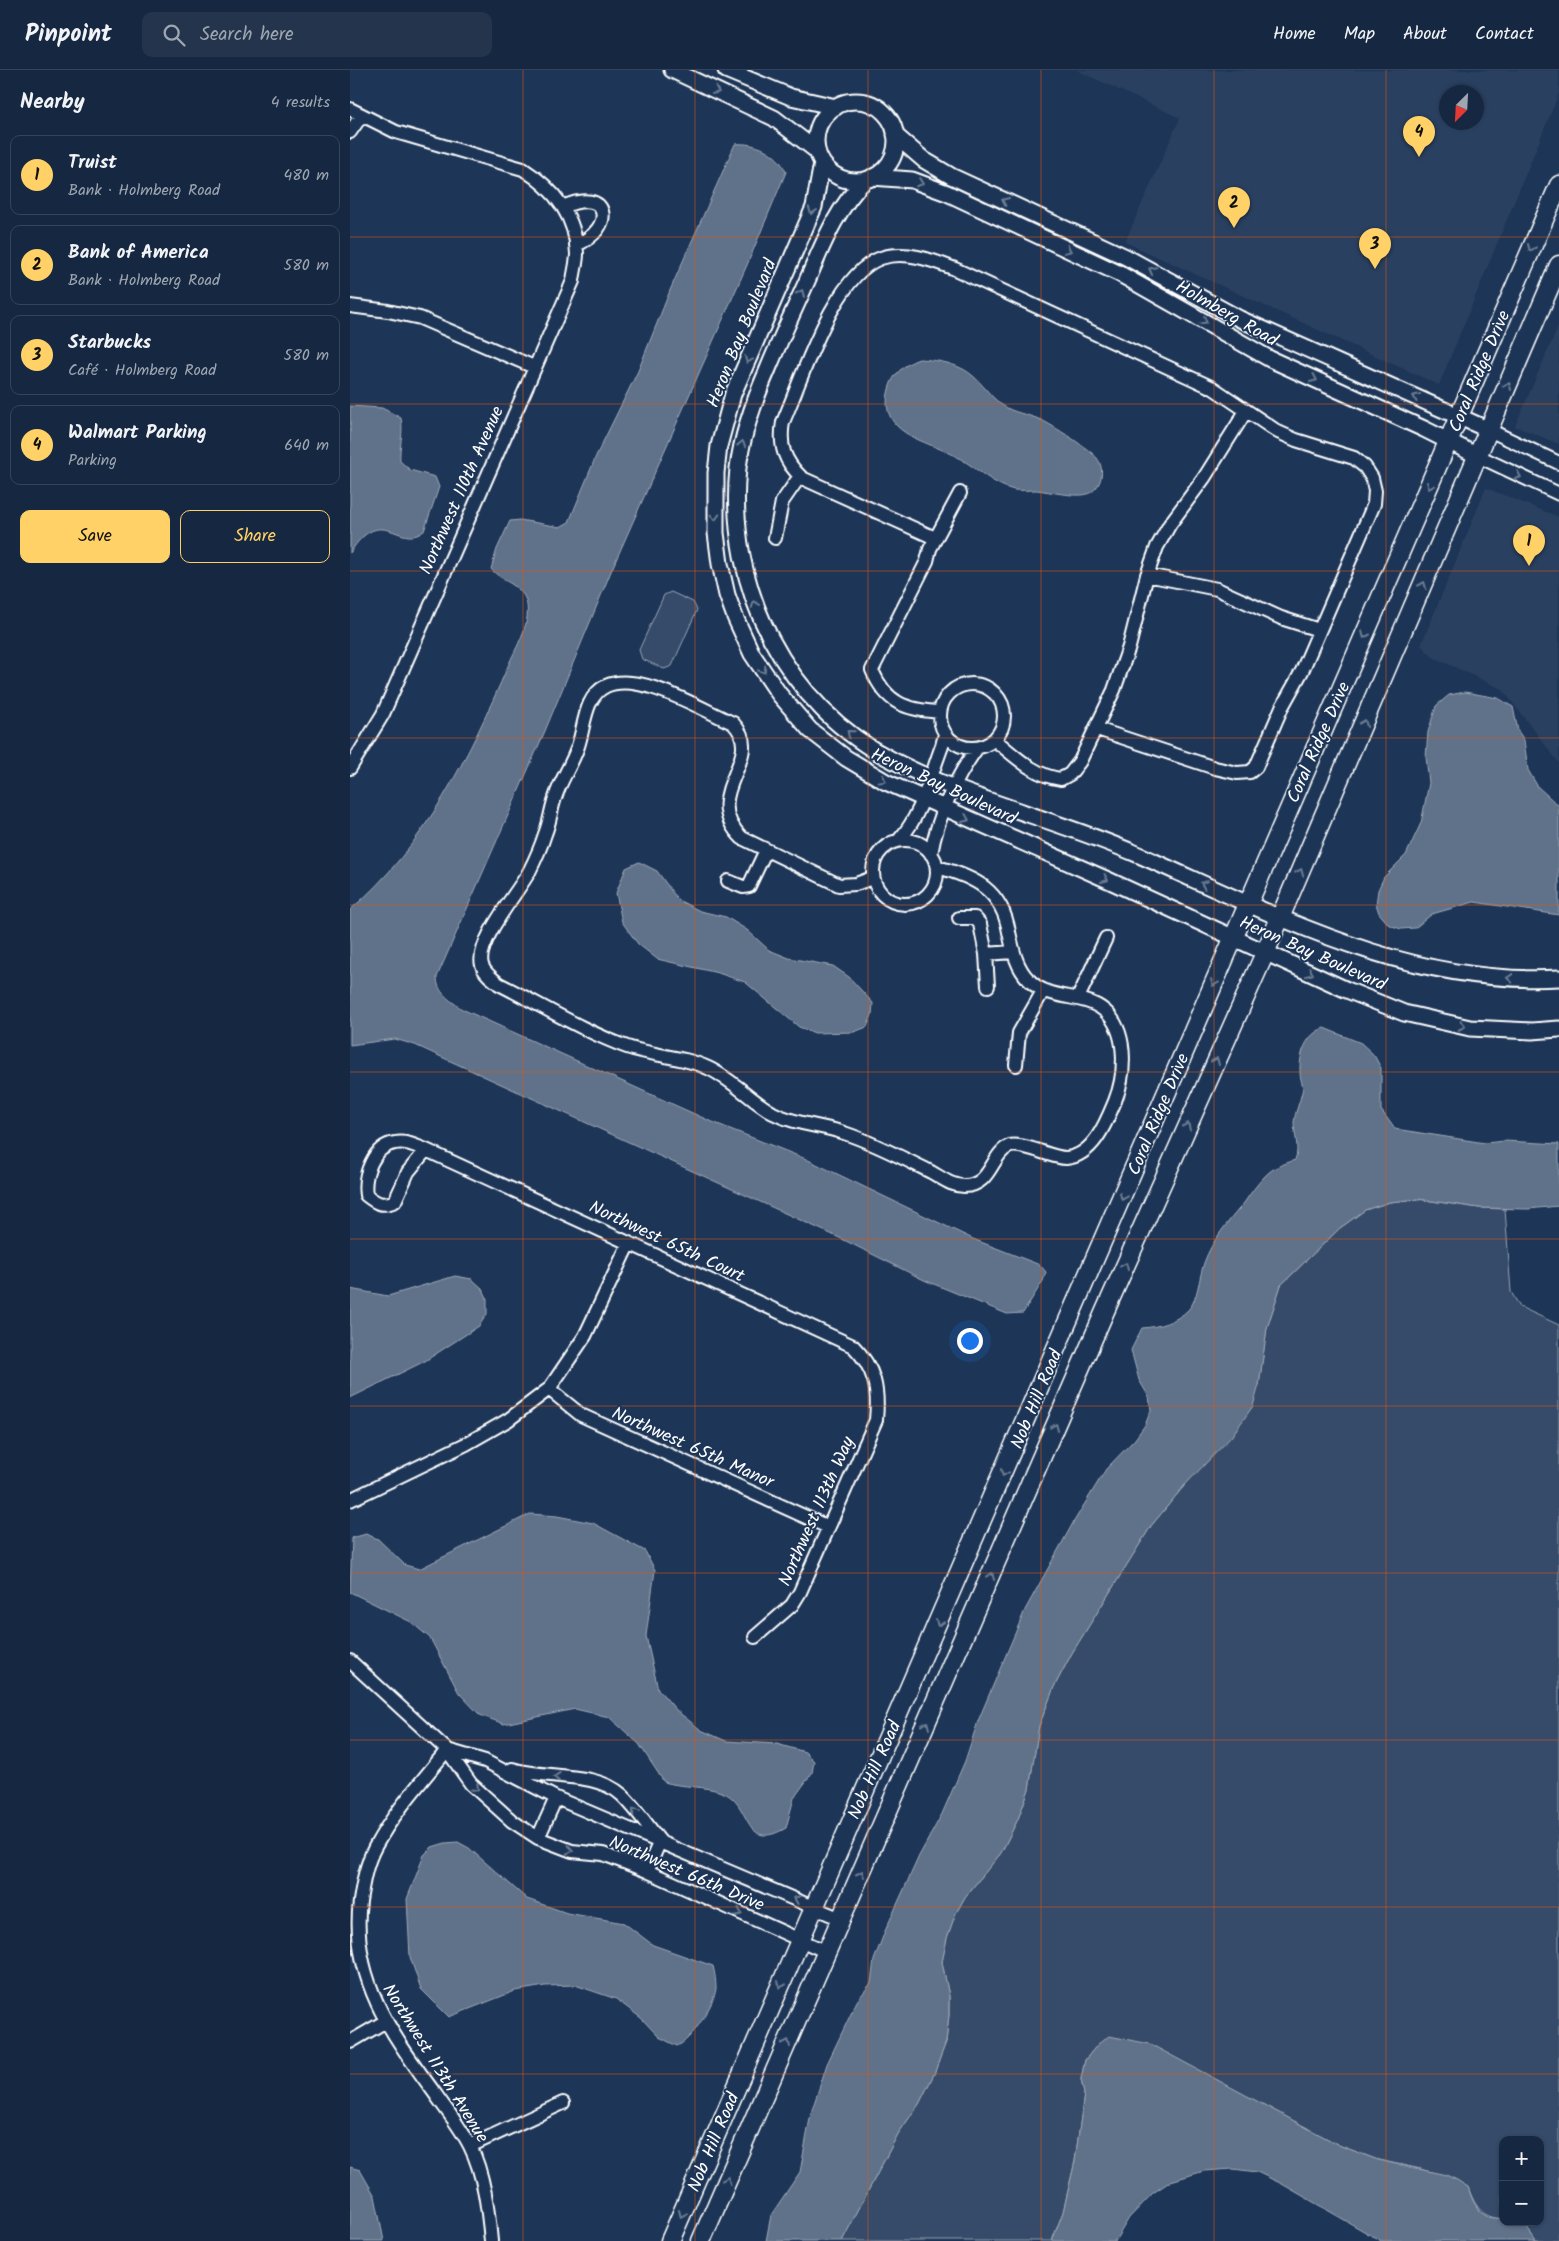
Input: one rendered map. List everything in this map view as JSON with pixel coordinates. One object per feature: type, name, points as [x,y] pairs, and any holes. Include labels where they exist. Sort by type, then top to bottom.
[{"type":"main road","name":"Coral Ridge Drive","points":[[1078,1300],[1233,938],[1450,442],[1559,185]]},
{"type":"main road","name":"Coral Ridge Drive","points":[[1105,1311],[1281,917],[1559,265]]},
{"type":"main road","name":"Nob Hill Road","points":[[670,2241],[1078,1300]]},
{"type":"main road","name":"Nob Hill Road","points":[[701,2241],[1105,1311]]},
{"type":"street","points":[[672,70],[774,118],[820,157],[836,176],[855,181],[868,179],[888,164],[894,150],[895,135],[891,123],[883,113],[873,106],[860,102],[848,102],[836,106],[826,115],[819,126],[816,138],[820,157]]},
{"type":"street","points":[[726,70],[791,97],[836,106]]},
{"type":"street","name":"Northwest 110th Avenue","points":[[350,110],[396,132],[523,169],[541,181],[563,206],[569,219],[577,255],[573,281],[383,714],[350,768]]},
{"type":"street","points":[[350,132],[362,116]]},
{"type":"street","name":"Holmberg Road","points":[[895,135],[924,160],[951,176],[1126,257],[1240,320],[1559,463]]},
{"type":"street","name":"Heron Bay Boulevard","points":[[820,157],[814,207],[733,394],[726,416],[716,473],[715,514],[720,564],[735,618],[752,654],[779,694],[810,730],[846,758],[886,782],[945,810],[1108,880],[1265,953],[1404,1013],[1470,1028],[1532,1031],[1559,1029]]},
{"type":"street","name":"Heron Bay Boulevard","points":[[868,179],[849,196],[836,214],[755,401],[738,466],[736,499],[738,538],[745,576],[757,611],[775,648],[795,678],[822,710],[855,738],[892,760],[929,777],[1123,848],[1281,917],[1363,950],[1417,966],[1478,975],[1532,980],[1559,978]]},
{"type":"street","name":"Holmberg Road","points":[[868,179],[912,180],[947,194],[1120,274],[1270,359],[1559,494]]},
{"type":"street","points":[[563,206],[584,200],[592,200],[601,210],[602,216],[599,229],[587,240],[576,245]]},
{"type":"street","points":[[935,538],[800,476],[790,466],[782,451],[780,438],[783,422],[832,308],[844,290],[869,264],[894,255],[932,260],[954,269],[1187,375],[1213,388],[1278,432],[1296,440],[1354,458],[1365,468],[1372,478],[1375,491],[1374,504],[1320,630],[1282,707],[1264,755],[1256,767],[1250,772],[1237,773],[1215,768],[1097,729]]},
{"type":"street","points":[[350,306],[420,318],[534,367]]},
{"type":"street","points":[[995,740],[1026,766],[1052,778],[1061,779],[1070,774],[1080,761],[1097,729],[1129,647],[1147,575],[1157,547],[1170,524],[1204,478],[1246,410]]},
{"type":"street","points":[[775,538],[782,502],[800,476]]},
{"type":"street","points":[[940,712],[921,711],[893,701],[879,685],[872,670],[927,561],[935,538],[960,493]]},
{"type":"street","points":[[1147,575],[1217,589],[1281,618],[1320,630]]},
{"type":"street","points":[[872,878],[856,884],[839,885],[742,838],[731,828],[726,814],[727,799],[745,744],[742,732],[733,723],[636,682],[617,682],[603,687],[593,698],[585,714],[577,749],[555,796],[546,833],[529,872],[482,949],[481,964],[486,973],[499,984],[601,1036],[647,1053],[696,1062],[729,1080],[773,1113],[801,1123],[844,1132],[931,1172],[950,1183],[964,1186],[974,1184],[988,1174],[1002,1151],[1012,1146],[1064,1158],[1079,1155],[1092,1145],[1105,1124],[1116,1098],[1122,1073],[1118,1029],[1108,1014],[1094,1003],[1043,991],[1028,980],[1013,952],[1008,922],[1000,903],[987,888],[954,872],[937,867]]},
{"type":"street","points":[[931,854],[938,826],[967,762],[978,748],[995,740],[1005,720],[1002,703],[992,690],[981,685],[959,686],[950,692],[943,701],[940,712],[940,724],[945,734],[959,746],[978,748]]},
{"type":"street","points":[[899,840],[909,829],[922,799],[945,734]]},
{"type":"street","points":[[899,840],[919,843],[931,854],[937,867],[937,877],[928,895],[910,904],[900,904],[886,898],[876,887],[872,878],[875,858],[889,843],[899,840]]},
{"type":"street","points":[[728,881],[743,887],[749,886],[766,850]]},
{"type":"street","points":[[959,918],[975,918],[980,924],[986,954],[988,986]]},
{"type":"street","points":[[1078,998],[1106,938]]},
{"type":"street","points":[[986,954],[1013,952]]},
{"type":"street","points":[[1016,1065],[1019,1033],[1043,991]]},
{"type":"street","name":"Northwest 65th Court","points":[[426,1150],[408,1172],[395,1201],[386,1205],[375,1203],[366,1195],[364,1184],[372,1161],[382,1149],[394,1142],[407,1142],[426,1150],[853,1346],[871,1368],[875,1382]]},
{"type":"street","points":[[350,1500],[466,1444],[508,1420],[550,1389],[585,1336],[629,1243]]},
{"type":"street","name":"Northwest 113th Way","points":[[755,1637],[792,1605],[800,1592],[876,1420],[878,1402],[875,1382]]},
{"type":"street","name":"Northwest 65th Manor","points":[[550,1389],[581,1415],[828,1527]]},
{"type":"street","name":"Northwest 66th Drive","points":[[350,1662],[447,1750],[472,1784],[512,1821],[538,1838],[572,1851],[603,1854],[827,1952]]},
{"type":"street","name":"Northwest 66th Drive","points":[[447,1750],[531,1775],[577,1778],[605,1784],[622,1795],[660,1842]]},
{"type":"street","name":"Northwest 113th Avenue","points":[[447,1750],[394,1817],[375,1848],[364,1878],[358,1914],[357,1946],[367,1984],[386,2022],[470,2146],[482,2182],[491,2241]]},
{"type":"street","name":"Northwest 66th Drive","points":[[485,1761],[556,1798],[841,1919]]},
{"type":"street","points":[[538,1838],[556,1798]]},
{"type":"street","points":[[647,1872],[660,1842]]},
{"type":"street","points":[[350,2042],[386,2022]]},
{"type":"street","points":[[470,2146],[563,2103]]},
{"type":"shaded area","points":[[1076,70],[1559,70],[1559,93],[1439,385],[1125,242],[1180,118]]},
{"type":"shaded area","points":[[735,144],[750,145],[765,150],[777,159],[786,172],[747,265],[612,569],[545,731],[437,977],[438,983],[445,996],[462,1009],[710,1121],[806,1159],[973,1239],[1040,1265],[1046,1272],[1043,1281],[1023,1313],[1007,1314],[924,1280],[844,1240],[415,1045],[395,1039],[350,1045],[350,910],[377,885],[401,858],[443,797],[478,732],[524,629],[527,613],[525,598],[522,593],[491,569],[497,549],[510,521],[520,520],[560,527],[569,522],[596,456],[638,371],[671,288]]},
{"type":"shaded area","points":[[1559,325],[1559,444],[1515,426]]},
{"type":"shaded area","points":[[919,359],[942,362],[969,372],[1002,405],[1046,422],[1079,444],[1093,454],[1100,463],[1101,475],[1097,486],[1088,494],[1082,495],[1006,488],[959,458],[909,435],[898,427],[891,417],[887,405],[889,389],[893,378],[900,370]]},
{"type":"shaded area","points":[[350,406],[382,408],[401,418],[400,461],[410,470],[435,477],[439,487],[424,531],[415,536],[406,536],[390,530],[372,531],[361,538],[350,553]]},
{"type":"shaded area","points":[[1486,488],[1559,517],[1559,763],[1502,689],[1433,657],[1421,645]]},
{"type":"shaded area","points":[[671,592],[693,602],[697,610],[672,666],[664,669],[642,659],[639,650],[664,595]]},
{"type":"shaded area","points":[[1465,692],[1498,698],[1513,707],[1518,731],[1524,740],[1528,770],[1538,787],[1559,806],[1559,915],[1474,902],[1432,914],[1415,928],[1401,929],[1389,925],[1379,913],[1376,904],[1378,890],[1384,877],[1406,855],[1421,823],[1429,783],[1426,757],[1428,732],[1436,706],[1449,695]]},
{"type":"shaded area","points":[[639,862],[657,871],[678,900],[700,911],[726,917],[747,930],[769,950],[789,958],[833,966],[849,977],[873,1003],[872,1015],[867,1027],[854,1032],[815,1033],[799,1027],[745,982],[718,973],[657,959],[638,944],[622,922],[616,893],[626,868]]},
{"type":"shaded area","points":[[1324,1028],[1361,1043],[1374,1055],[1381,1068],[1381,1110],[1395,1129],[1485,1143],[1505,1141],[1559,1144],[1559,1206],[1528,1209],[1479,1208],[1418,1199],[1390,1202],[1365,1210],[1340,1228],[1281,1285],[1267,1328],[1259,1385],[1253,1406],[1231,1437],[1184,1486],[1151,1526],[1072,1653],[1054,1687],[1039,1726],[1029,1789],[1018,1819],[1001,1853],[965,1897],[955,1915],[947,1938],[942,1962],[949,1996],[946,2042],[934,2074],[919,2104],[898,2134],[842,2241],[766,2241],[771,2215],[800,2172],[811,2113],[827,2064],[857,2001],[871,1983],[874,1960],[885,1931],[919,1856],[942,1814],[965,1761],[978,1721],[1025,1610],[1073,1523],[1106,1469],[1135,1439],[1145,1425],[1151,1410],[1149,1397],[1139,1380],[1131,1350],[1142,1328],[1166,1323],[1178,1318],[1188,1310],[1194,1300],[1207,1255],[1221,1232],[1268,1173],[1279,1166],[1295,1160],[1297,1146],[1294,1122],[1302,1090],[1300,1066],[1302,1052],[1308,1040]]},
{"type":"shaded area","points":[[1418,1199],[1479,1208],[1505,1209],[1511,1292],[1520,1307],[1559,1325],[1559,2241],[1536,2241],[1525,2226],[1544,2226],[1544,2136],[1499,2136],[1499,2218],[1496,2218],[1480,2210],[1473,2200],[1468,2187],[1421,2169],[1378,2160],[1341,2146],[1190,2066],[1098,2044],[1085,2060],[1081,2079],[1084,2094],[1075,2161],[1063,2212],[1052,2241],[842,2241],[898,2134],[919,2104],[934,2074],[946,2042],[949,2015],[949,1996],[942,1962],[947,1938],[955,1915],[965,1897],[1001,1853],[1018,1819],[1029,1789],[1039,1726],[1054,1687],[1072,1653],[1151,1526],[1184,1486],[1259,1385],[1267,1328],[1281,1285],[1340,1228],[1365,1210],[1390,1202]]},
{"type":"shaded area","points":[[455,1276],[472,1279],[483,1289],[487,1298],[487,1314],[479,1326],[425,1361],[350,1398],[350,1289],[388,1296]]},
{"type":"shaded area","points":[[530,1514],[557,1516],[593,1523],[645,1551],[655,1570],[646,1636],[658,1689],[677,1711],[701,1730],[726,1741],[777,1744],[805,1752],[814,1761],[812,1773],[794,1798],[786,1828],[772,1834],[762,1835],[749,1824],[733,1799],[724,1793],[717,1790],[664,1782],[639,1744],[609,1717],[575,1709],[504,1724],[480,1715],[459,1693],[430,1638],[411,1622],[350,1592],[352,1538],[366,1534],[378,1539],[405,1565],[419,1569]]},
{"type":"shaded area","points":[[458,1842],[469,1848],[527,1899],[567,1913],[624,1923],[653,1945],[713,1966],[716,1989],[711,2004],[695,2030],[683,2043],[677,2046],[659,2037],[641,2018],[616,1999],[575,1985],[545,1986],[515,1991],[449,2017],[421,1989],[410,1957],[407,1899],[424,1855],[432,1847]]},
{"type":"shaded area","points":[[1109,2036],[1150,2044],[1341,2146],[1378,2160],[1446,2175],[1468,2187],[1473,2201],[1480,2212],[1488,2217],[1499,2218],[1499,2226],[1525,2226],[1536,2241],[1381,2241],[1282,2184],[1257,2172],[1233,2169],[1204,2171],[1171,2181],[1153,2193],[1129,2218],[1115,2241],[1052,2241],[1063,2212],[1075,2161],[1084,2094],[1081,2079],[1085,2060],[1098,2044]]},
{"type":"shaded area","points":[[350,2167],[360,2170],[375,2196],[384,2241],[350,2241]]},
{"type":"place","name":"Walmart Parking","points":[[1419,157]]},
{"type":"place","name":"Bank of America","points":[[1234,228]]},
{"type":"place","name":"Starbucks","points":[[1375,269]]},
{"type":"place","name":"Truist","points":[[1529,566]]}]
